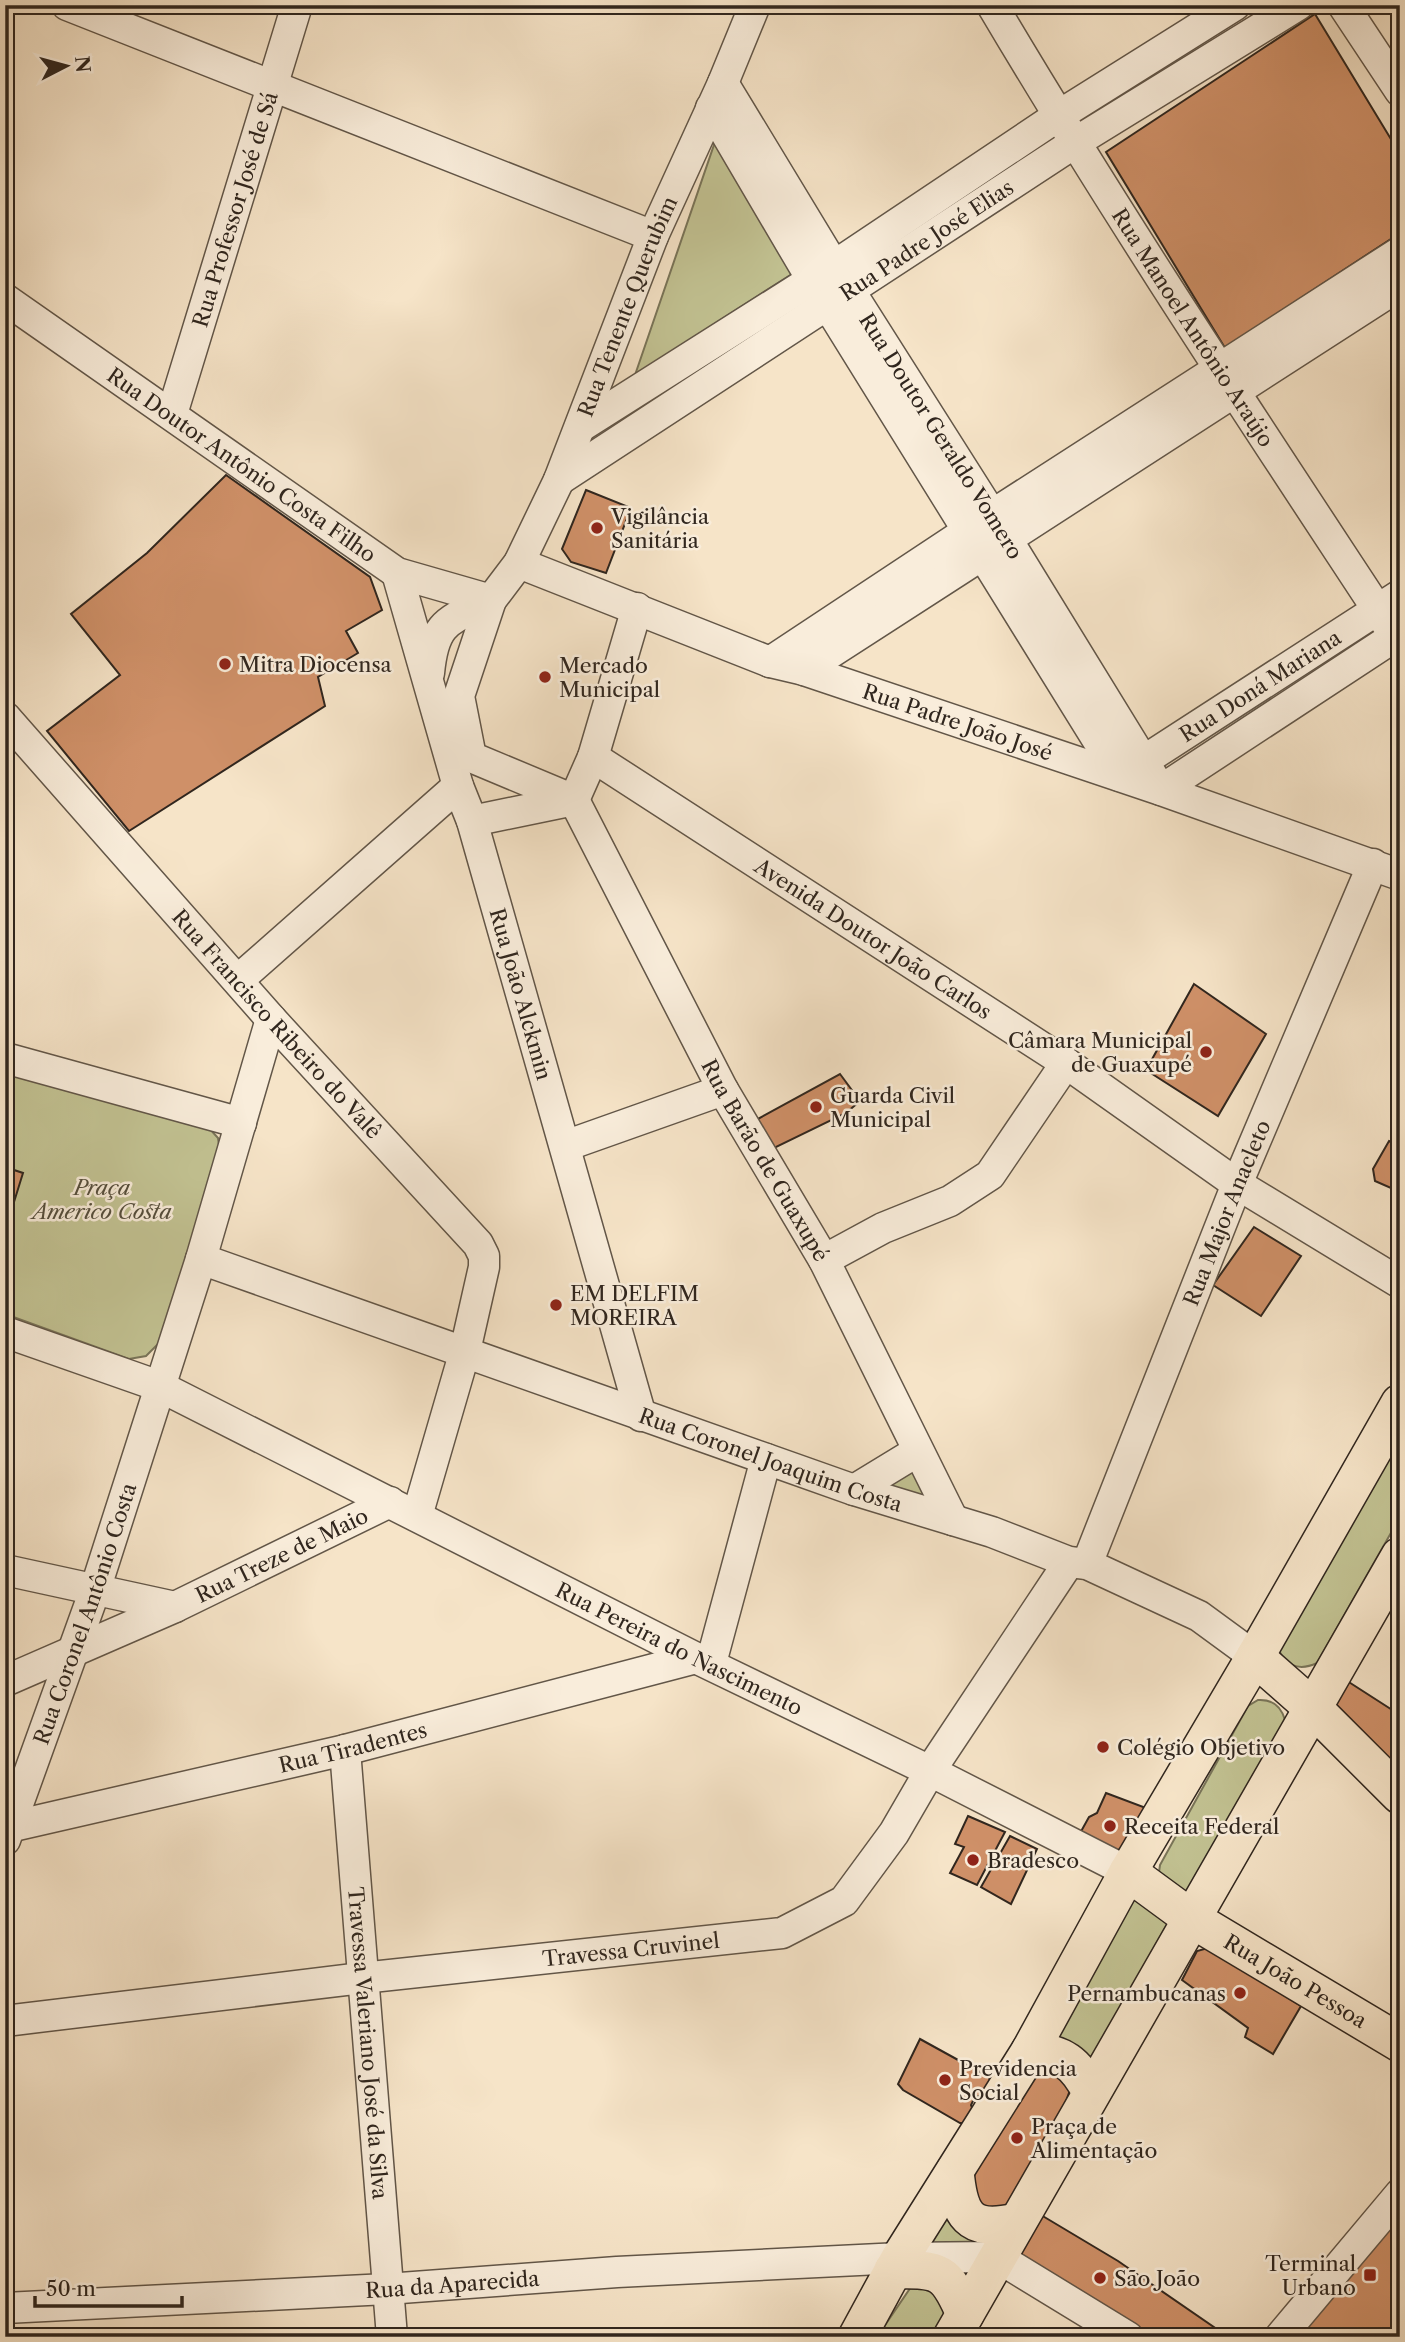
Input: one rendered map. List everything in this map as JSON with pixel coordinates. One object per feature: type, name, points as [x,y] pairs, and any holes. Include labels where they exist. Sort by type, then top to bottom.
[{"type":"main road","points":[[858,2337],[896,2264],[1030,2051],[1128,1872],[1400,1403]]},
{"type":"main road","points":[[959,2325],[1400,1556]]},
{"type":"main road","name":"Rua Coronel Joaquim Costa","points":[[1255,1657],[1313,1709],[1400,1795]]},
{"type":"main road","name":"Rua Pereira do Nascimento","points":[[1128,1872],[1192,1919]]},
{"type":"main road","name":"Rua João Pessoa","points":[[1192,1919],[1400,2043]]},
{"type":"main road","points":[[1030,2051],[1051,2052],[1071,2063],[1083,2075],[1091,2092]]},
{"type":"main road","points":[[955,2171],[957,2196],[962,2210],[970,2218],[982,2225],[999,2226],[1016,2222]]},
{"type":"main road","points":[[896,2264],[944,2276],[953,2285],[959,2325]]},
{"type":"street","points":[[67,5],[653,236]]},
{"type":"street","name":"Rua Professor José de Sá","points":[[172,414],[297,5]]},
{"type":"street","name":"Rua Tenente Querubim","points":[[491,600],[519,563],[559,480],[653,236],[755,5]]},
{"type":"street","name":"Rua Manoel Antônio Araújo","points":[[992,5],[1058,116],[1219,368],[1388,602],[1398,638]]},
{"type":"street","name":"Rua Padre José Elias","points":[[559,480],[1058,116],[1235,5]]},
{"type":"street","name":"Rua Padre José Elias","points":[[580,428],[1076,142],[1298,5]]},
{"type":"street","points":[[1343,5],[1400,91]]},
{"type":"street","name":"Rua Doutor Geraldo Vomero","points":[[717,95],[830,284],[1131,769]]},
{"type":"street","points":[[804,670],[1219,368],[1400,252]]},
{"type":"street","points":[[770,662],[1236,393],[1400,285]]},
{"type":"street","name":"Rua Doutor Antônio Costa Filho","points":[[5,299],[397,573],[491,600]]},
{"type":"street","name":"Rua Padre João José","points":[[519,563],[770,662],[1131,769],[1161,790],[1386,870]]},
{"type":"street","name":"Rua João Alckmin","points":[[397,573],[458,786],[472,821],[641,1416]]},
{"type":"street","points":[[429,680],[432,646],[441,628],[491,600]]},
{"type":"street","points":[[491,600],[459,696],[471,757],[574,800]]},
{"type":"street","name":"Rua Doná Mariana","points":[[1131,769],[1388,602]]},
{"type":"street","points":[[574,800],[593,757],[637,608]]},
{"type":"street","name":"Rua Doná Mariana","points":[[1161,790],[1398,638]]},
{"type":"street","name":"Rua Francisco Ribeiro do Valê","points":[[5,717],[271,1019],[478,1244],[484,1255],[484,1267],[465,1351],[417,1516]]},
{"type":"street","name":"Avenida Doutor João Carlos","points":[[593,757],[1066,1063],[1237,1184],[1400,1283]]},
{"type":"street","points":[[238,980],[458,786]]},
{"type":"street","points":[[472,821],[574,800]]},
{"type":"street","name":"Rua Barão de Guaxupé","points":[[574,800],[723,1090],[824,1260],[953,1520]]},
{"type":"street","name":"Rua Major Anacleto","points":[[1078,1563],[1237,1184],[1386,870]]},
{"type":"street","points":[[159,1386],[201,1259],[271,1019]]},
{"type":"street","points":[[5,1058],[241,1123]]},
{"type":"street","points":[[824,1260],[883,1228],[950,1201],[990,1175],[1066,1063]]},
{"type":"street","points":[[565,1146],[723,1090]]},
{"type":"street","name":"Rua Coronel Joaquim Costa","points":[[201,1259],[854,1490],[992,1532],[1078,1563],[1199,1616],[1255,1657]]},
{"type":"street","name":"Rua Pereira do Nascimento","points":[[5,1332],[159,1386],[1128,1872]]},
{"type":"street","name":"Rua Coronel Antônio Costa","points":[[7,1832],[95,1590],[159,1386]]},
{"type":"street","points":[[854,1490],[918,1451]]},
{"type":"street","points":[[704,1661],[766,1459]]},
{"type":"street","name":"Rua Treze de Maio","points":[[5,1681],[174,1607],[390,1502]]},
{"type":"street","name":"Travessa Cruvinel","points":[[5,2021],[362,1978],[782,1933],[844,1901],[894,1833],[930,1771],[1078,1563]]},
{"type":"street","name":"Rua Treze de Maio","points":[[5,1570],[174,1607]]},
{"type":"street","name":"Rua Tiradentes","points":[[7,1832],[704,1661]]},
{"type":"street","name":"Travessa Valeriano José da Silva","points":[[345,1750],[392,2337]]},
{"type":"street","points":[[1280,2337],[1400,2194]]},
{"type":"street","points":[[997,2257],[1128,2337]]},
{"type":"street","name":"Rua da Aparecida","points":[[5,2308],[387,2289],[617,2272],[896,2264],[997,2257]]},
{"type":"green space","points":[[715,142],[792,274],[635,375]]},
{"type":"green space","name":"Praça Americo Costa","points":[[5,1069],[209,1128],[218,1138],[220,1152],[159,1343],[146,1356],[129,1359],[5,1314]]},
{"type":"green space","points":[[1400,1422],[1400,1517],[1317,1663],[1304,1667],[1292,1665],[1283,1658],[1277,1645]]},
{"type":"green space","points":[[916,1468],[934,1505],[885,1489]]},
{"type":"green space","points":[[1258,1700],[1276,1704],[1285,1720],[1191,1889],[1184,1892],[1159,1872],[1160,1865],[1248,1706]]},
{"type":"green space","points":[[1132,1896],[1169,1921],[1094,2055],[1082,2059],[1055,2040]]},
{"type":"green space","points":[[945,2216],[983,2244],[926,2248]]},
{"type":"green space","points":[[921,2281],[950,2308],[933,2337],[877,2337],[913,2284]]},
{"type":"building","points":[[1315,14],[1400,154],[1400,233],[1225,348],[1106,152]]},
{"type":"building","name":"Mitra Diocensa","points":[[226,475],[370,577],[382,610],[346,631],[358,653],[318,677],[325,706],[129,831],[47,731],[120,675],[71,614],[147,553]]},
{"type":"building","name":"Vigilância Sanitária","points":[[586,490],[631,508],[606,573],[571,562],[562,549]]},
{"type":"building","name":"Câmara Municipal de Guaxupé","points":[[1194,984],[1266,1034],[1218,1116],[1146,1070]]},
{"type":"building","name":"Guarda Civil Municipal","points":[[840,1074],[860,1101],[846,1113],[770,1150],[756,1120]]},
{"type":"building","points":[[1389,1141],[1400,1147],[1400,1192],[1375,1181],[1373,1169]]},
{"type":"building","points":[[5,1167],[23,1173],[5,1231]]},
{"type":"building","points":[[1254,1227],[1301,1256],[1261,1316],[1213,1285]]},
{"type":"building","points":[[1341,1677],[1400,1715],[1400,1790],[1332,1723]]},
{"type":"building","name":"Receita Federal","points":[[1106,1793],[1146,1808],[1125,1847],[1115,1852],[1079,1835],[1089,1817],[1097,1813]]},
{"type":"building","name":"Bradesco","points":[[968,1816],[1005,1832],[977,1885],[950,1873],[964,1847],[955,1844]]},
{"type":"building","points":[[1010,1836],[1037,1849],[1011,1904],[981,1887]]},
{"type":"building","name":"Pernambucanas","points":[[1208,1948],[1301,2006],[1273,2054],[1245,2037],[1248,2028],[1182,1980],[1197,1951]]},
{"type":"building","name":"Previdencia Social","points":[[920,2039],[989,2077],[991,2085],[985,2095],[975,2097],[971,2105],[974,2113],[969,2123],[960,2123],[903,2090],[898,2084]]},
{"type":"building","name":"Praça de Alimentação","points":[[1044,2061],[1070,2090],[1061,2115],[1005,2211],[976,2210],[970,2180]]},
{"type":"building","name":"Terminal Urbano","points":[[1400,2213],[1400,2337],[1282,2337]]},
{"type":"building","name":"São João","points":[[1041,2215],[1118,2261],[1221,2332],[1217,2337],[1154,2337],[1082,2295],[1019,2253]]},
{"type":"place","name":"Vigilância Sanitária","points":[[597,528]]},
{"type":"place","name":"Mitra Diocensa","points":[[225,664]]},
{"type":"place","name":"Mercado Municipal","points":[[545,677]]},
{"type":"place","name":"Câmara Municipal de Guaxupé","points":[[1206,1052]]},
{"type":"place","name":"Guarda Civil Municipal","points":[[816,1107]]},
{"type":"place","name":"EM DELFIM MOREIRA","points":[[556,1305]]},
{"type":"place","name":"Colégio Objetivo","points":[[1103,1747]]},
{"type":"place","name":"Receita Federal","points":[[1110,1826]]},
{"type":"place","name":"Bradesco","points":[[973,1860]]},
{"type":"place","name":"Pernambucanas","points":[[1240,1993]]},
{"type":"place","name":"Previdencia Social","points":[[945,2080]]},
{"type":"place","name":"Praça de Alimentação","points":[[1017,2138]]},
{"type":"place","name":"Terminal Urbano","points":[[1370,2275]]},
{"type":"place","name":"São João","points":[[1100,2278]]}]
